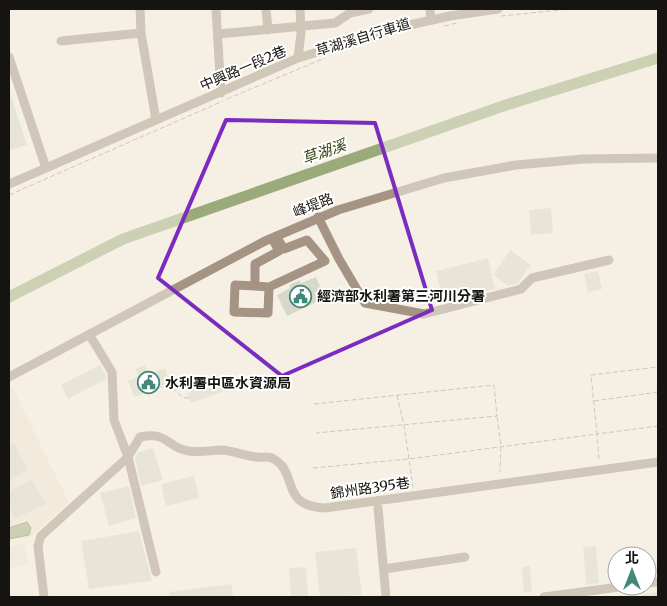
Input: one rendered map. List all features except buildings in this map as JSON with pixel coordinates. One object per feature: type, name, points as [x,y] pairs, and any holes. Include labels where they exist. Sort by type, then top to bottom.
[{"type":"street","points":[[140,9],[141,33],[156,120]]},
{"type":"street","points":[[216,9],[221,93]]},
{"type":"street","points":[[266,9],[268,30]]},
{"type":"street","points":[[298,58],[301,28],[300,9]]},
{"type":"street","points":[[218,34],[301,28],[335,23],[350,11],[369,9]]},
{"type":"street","points":[[430,9],[431,19]]},
{"type":"street","name":"中興路一段2巷","points":[[9,184],[298,58],[367,36],[431,19],[496,13]]},
{"type":"street","points":[[61,41],[141,33]]},
{"type":"street","points":[[9,58],[46,168]]},
{"type":"street","name":"峰堤路","points":[[9,377],[274,237],[318,217],[444,178],[508,166],[573,160],[658,158]]},
{"type":"street","points":[[318,217],[338,259],[364,303],[417,315],[521,289],[532,278],[609,260]]},
{"type":"street","points":[[255,286],[255,264],[279,251],[274,237]]},
{"type":"street","points":[[269,287],[268,313],[234,312],[235,285],[269,287],[325,261],[306,240],[284,249],[274,237]]},
{"type":"street","points":[[90,334],[112,372],[114,420],[128,457],[156,572]]},
{"type":"street","name":"錦州路395巷","points":[[44,597],[38,546],[41,536],[128,457],[140,437],[153,434],[164,438],[180,450],[199,453],[224,450],[259,458],[270,457],[282,465],[294,495],[309,507],[325,508],[658,462]]},
{"type":"street","points":[[378,508],[386,597]]},
{"type":"street","points":[[384,569],[465,557]]},
{"type":"street","points":[[544,597],[607,589]]},
{"type":"path","points":[[496,13],[570,9]]},
{"type":"path","points":[[442,26],[460,23]]},
{"type":"path","name":"草湖溪自行車道","points":[[9,195],[231,97],[333,56]]},
{"type":"path","points":[[599,459],[590,375],[658,367]]},
{"type":"path","points":[[170,381],[174,392],[189,398]]},
{"type":"path","points":[[314,404],[494,385],[501,446],[500,472]]},
{"type":"path","points":[[593,401],[658,392]]},
{"type":"path","points":[[397,395],[404,425],[413,491]]},
{"type":"path","points":[[316,433],[497,416]]},
{"type":"path","points":[[313,468],[409,459],[658,426]]},
{"type":"highlighted area","points":[[226,120],[375,123],[432,310],[282,376],[158,278]]},
{"type":"shaded area","points":[[13,388],[69,502],[31,537],[9,539],[9,390]]},
{"type":"shaded area","points":[[27,522],[31,528],[29,535],[9,539],[9,528]]},
{"type":"shaded area","points":[[24,543],[29,564],[9,568],[9,547]]},
{"type":"waterway","name":"草湖溪","points":[[9,297],[123,239],[506,105],[658,58]]},
{"type":"place","name":"經濟部水利署第三河川分署","points":[[301,296]]},
{"type":"place","name":"水利署中區水資源局","points":[[149,383]]}]
